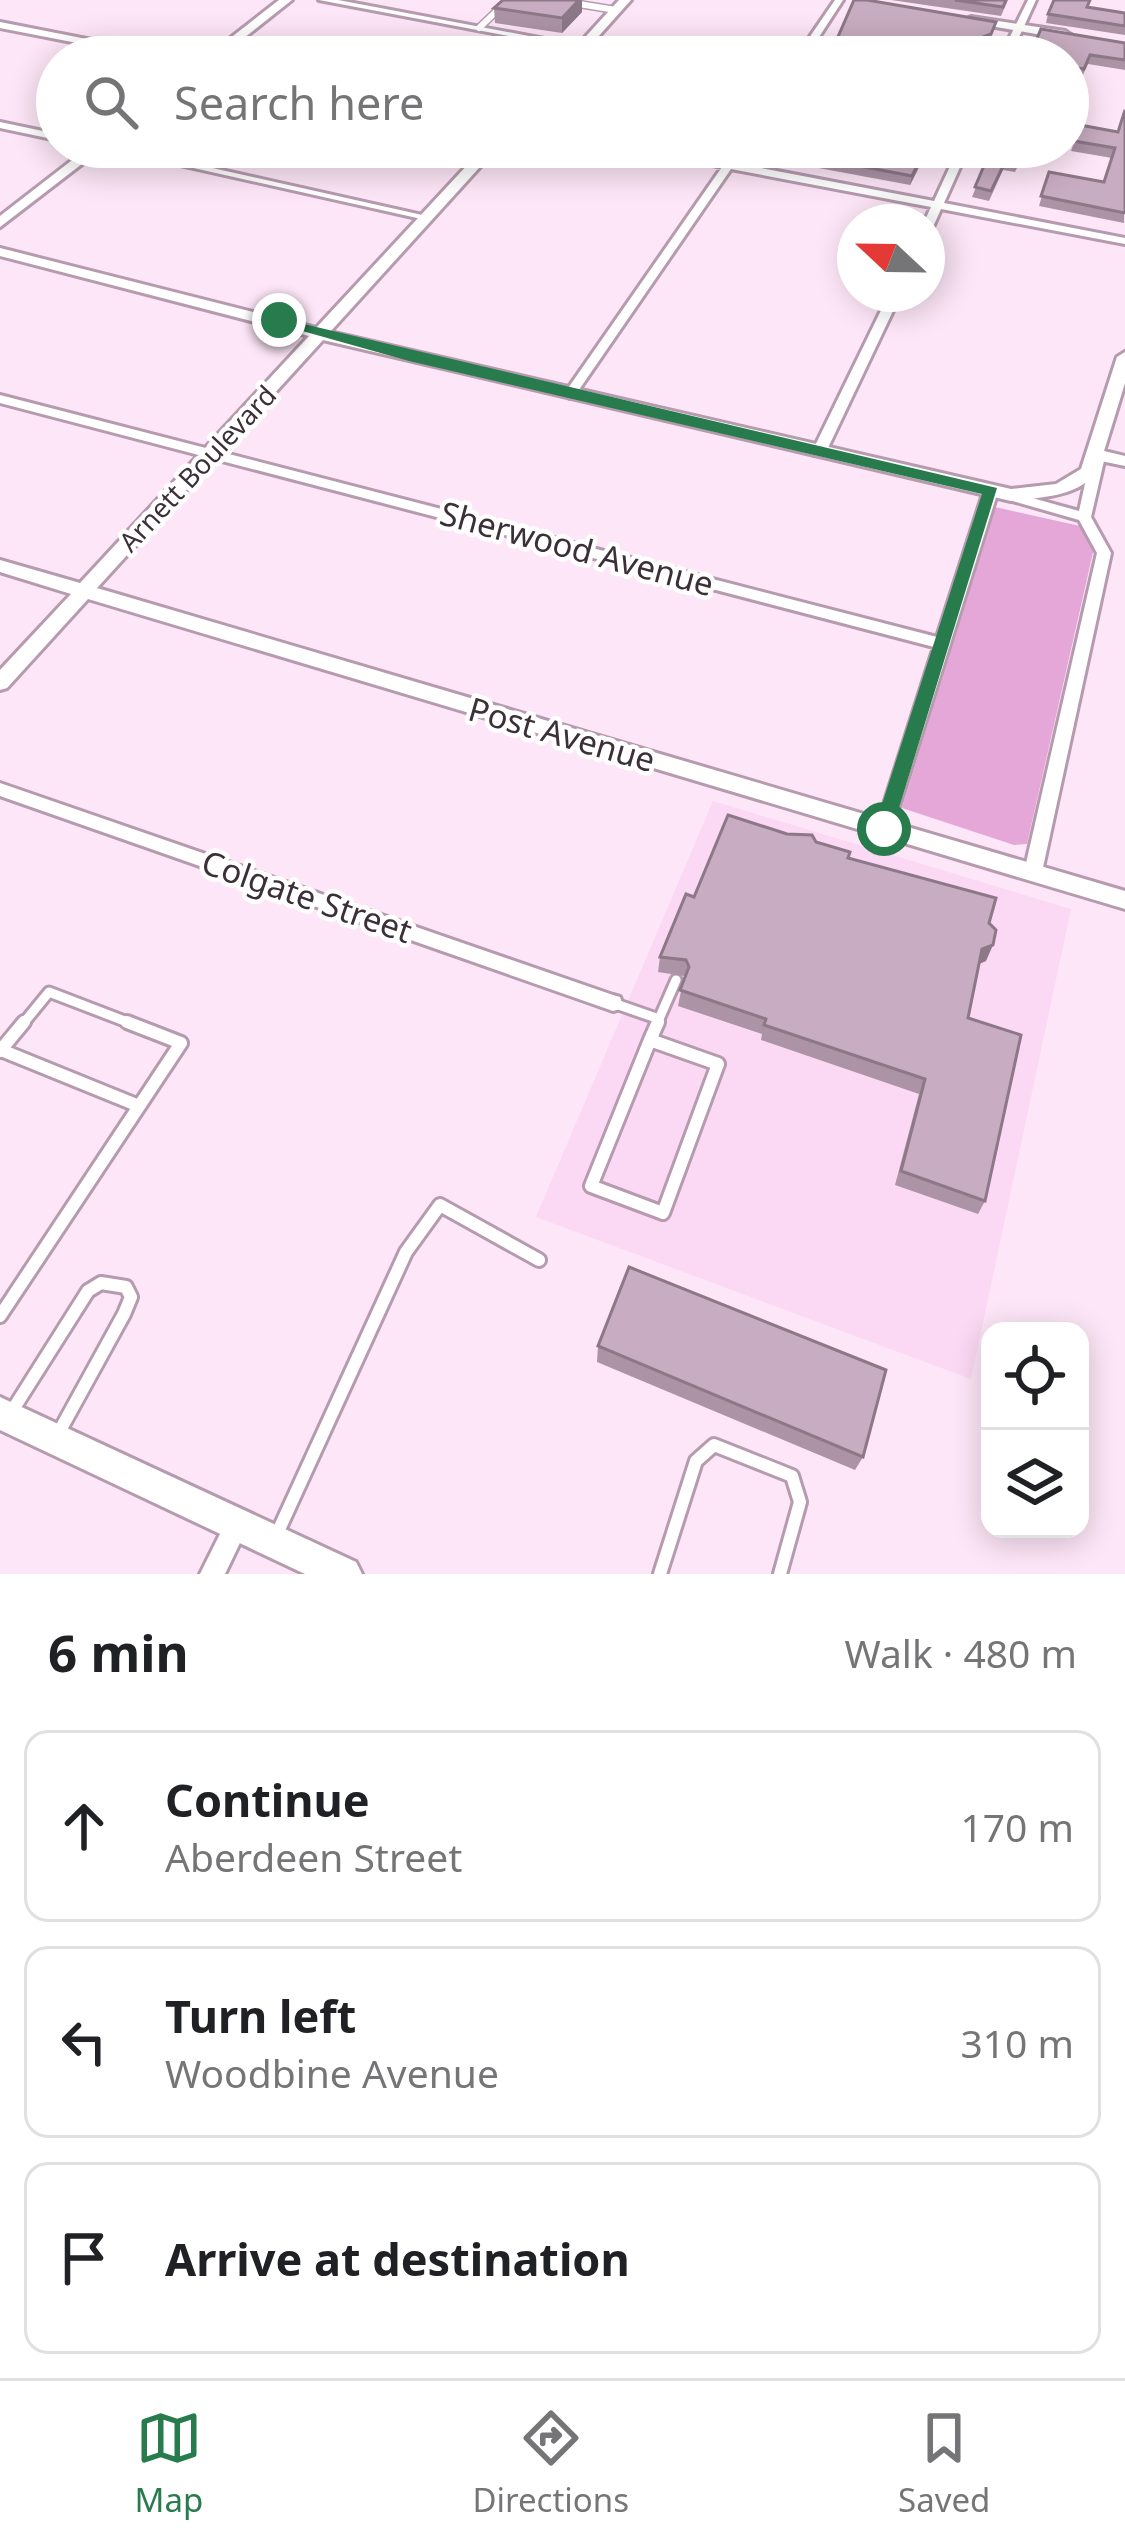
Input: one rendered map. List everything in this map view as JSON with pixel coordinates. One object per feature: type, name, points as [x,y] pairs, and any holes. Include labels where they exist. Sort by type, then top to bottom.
[{"type":"main road","points":[[4,1415],[344,1574]]},
{"type":"street","points":[[239,36],[286,0]]},
{"type":"street","points":[[323,0],[512,36]]},
{"type":"street","points":[[815,36],[839,0]]},
{"type":"street","points":[[1015,36],[1032,0]]},
{"type":"street","points":[[592,36],[620,5]]},
{"type":"street","points":[[954,17],[1071,36]]},
{"type":"street","points":[[0,25],[56,36]]},
{"type":"street","points":[[0,125],[36,133]]},
{"type":"street","points":[[0,223],[73,168]]},
{"type":"street","points":[[197,168],[426,218]]},
{"type":"street","name":"Arnett Boulevard","points":[[0,683],[472,168]]},
{"type":"street","points":[[570,394],[727,168]]},
{"type":"street","points":[[745,168],[933,204]]},
{"type":"street","points":[[938,204],[955,168]]},
{"type":"street","points":[[945,206],[1125,241]]},
{"type":"street","points":[[0,252],[1084,517],[1100,539],[1103,559],[1033,872]]},
{"type":"street","points":[[819,452],[886,312]]},
{"type":"street","points":[[1084,517],[1125,357]]},
{"type":"street","name":"Sherwood Avenue","points":[[0,399],[942,644]]},
{"type":"street","points":[[996,492],[1060,489],[1083,478],[1097,458]]},
{"type":"street","points":[[1097,458],[1125,461]]},
{"type":"street","points":[[884,829],[996,492]]},
{"type":"street","name":"Post Avenue","points":[[0,566],[1125,899]]},
{"type":"street","name":"Colgate Street","points":[[0,789],[613,1003]]},
{"type":"street","points":[[212,1574],[237,1524]]},
{"type":"lane","points":[[479,28],[508,0]]},
{"type":"lane","points":[[554,0],[620,5]]},
{"type":"lane","points":[[650,1040],[718,1064],[663,1213],[591,1186],[658,1019],[676,980]]},
{"type":"lane","points":[[0,1316],[140,1106],[181,1043],[49,992],[0,1050],[140,1106]]},
{"type":"lane","points":[[613,1003],[658,1019]]},
{"type":"lane","points":[[274,1541],[406,1252],[440,1205],[539,1260]]},
{"type":"lane","points":[[4,1415],[88,1291],[116,1282],[130,1297],[124,1314],[55,1438]]},
{"type":"lane","points":[[660,1574],[696,1461],[714,1445],[792,1475],[800,1502],[780,1574]]},
{"type":"shaded area","points":[[995,507],[1080,526],[1094,548],[1027,844],[1014,845],[902,808]]},
{"type":"shaded area","points":[[713,801],[1071,909],[971,1379],[536,1217]]},
{"type":"building","points":[[503,0],[579,0],[562,18],[494,8]]},
{"type":"building","points":[[854,0],[996,22],[986,36],[838,36]]},
{"type":"building","points":[[955,0],[1006,0],[1003,7]]},
{"type":"building","points":[[1054,0],[1090,0],[1087,7],[1125,13],[1125,26],[1048,14]]},
{"type":"building","points":[[1041,29],[1083,36],[1038,36]]},
{"type":"building","points":[[1089,37],[1125,43],[1125,60],[1090,55]]},
{"type":"building","points":[[1125,110],[1125,213],[1041,196],[1049,172],[1104,182],[1115,148],[1089,144],[1089,127],[1118,132]]},
{"type":"building","points":[[870,168],[916,168],[912,176]]},
{"type":"building","points":[[983,168],[1002,168],[991,191],[975,187]]},
{"type":"building","points":[[728,815],[787,834],[812,835],[816,842],[850,852],[848,858],[996,898],[989,923],[996,930],[993,945],[982,949],[968,1018],[1021,1035],[985,1201],[901,1171],[925,1079],[764,1025],[766,1019],[680,990],[689,967],[686,960],[660,957],[686,894],[694,897]]},
{"type":"building","points":[[629,1267],[886,1370],[863,1457],[598,1346]]},
{"type":"route","points":[[279,320],[409,357],[991,491],[884,829]]}]
